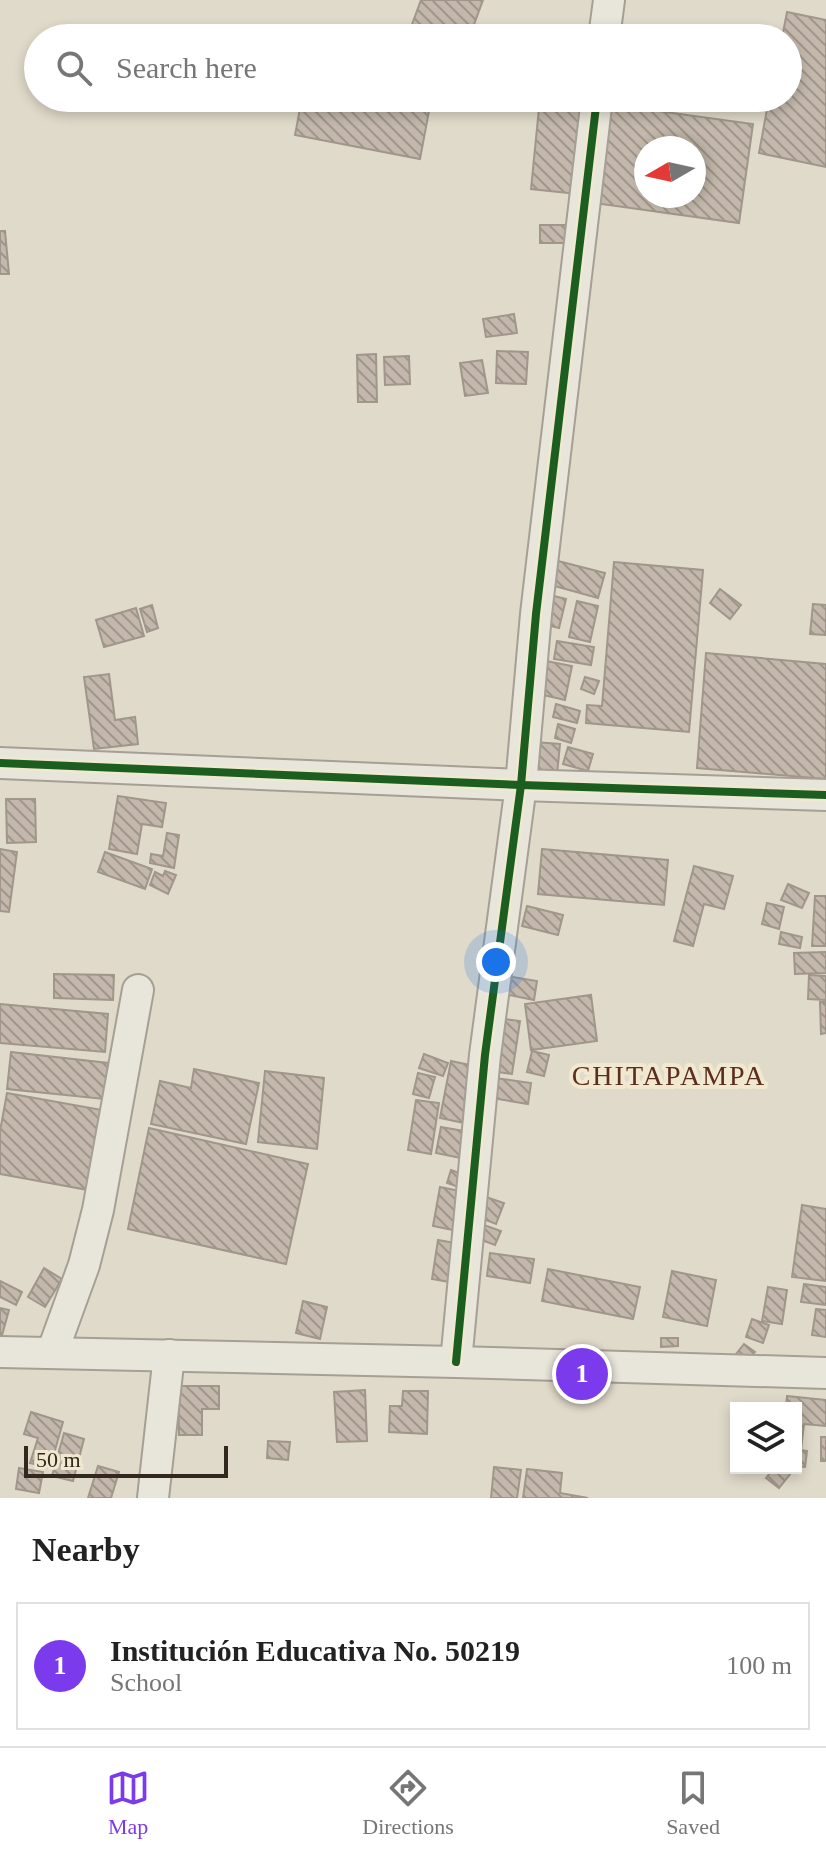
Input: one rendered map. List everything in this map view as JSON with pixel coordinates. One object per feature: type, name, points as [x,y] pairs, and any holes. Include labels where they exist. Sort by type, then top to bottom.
[{"type":"street","points":[[606,24],[609,0]]},
{"type":"street","points":[[456,1362],[485,1055],[521,785],[536,614],[595,112]]},
{"type":"street","points":[[0,763],[826,795]]},
{"type":"street","points":[[52,1353],[84,1265],[94,1224],[138,990]]},
{"type":"street","points":[[0,1352],[826,1373]]},
{"type":"street","points":[[153,1498],[169,1355]]},
{"type":"building","points":[[421,0],[483,0],[474,24],[412,24]]},
{"type":"building","points":[[787,12],[826,20],[826,167],[759,153],[766,112],[802,112],[802,24],[785,24]]},
{"type":"building","points":[[299,112],[429,112],[420,159],[295,135]]},
{"type":"building","points":[[539,112],[586,112],[577,194],[531,189]]},
{"type":"building","points":[[606,112],[665,112],[753,124],[739,223],[594,203]]},
{"type":"building","points":[[540,225],[575,225],[575,243],[540,243]]},
{"type":"building","points":[[0,231],[5,231],[9,274],[0,274]]},
{"type":"building","points":[[514,314],[517,333],[486,337],[483,319]]},
{"type":"building","points":[[497,351],[528,352],[526,384],[496,383]]},
{"type":"building","points":[[376,354],[377,402],[358,402],[357,355]]},
{"type":"building","points":[[409,356],[410,384],[385,385],[384,357]]},
{"type":"building","points":[[482,360],[488,393],[465,396],[460,363]]},
{"type":"building","points":[[558,561],[605,573],[598,598],[551,585]]},
{"type":"building","points":[[614,562],[703,570],[689,732],[586,723],[587,705],[602,706]]},
{"type":"building","points":[[720,589],[741,605],[730,619],[710,603]]},
{"type":"building","points":[[546,594],[566,599],[559,628],[539,623]]},
{"type":"building","points":[[577,601],[598,606],[590,642],[569,637]]},
{"type":"building","points":[[813,604],[826,605],[826,635],[810,634]]},
{"type":"building","points":[[152,605],[158,628],[147,632],[140,609]]},
{"type":"building","points":[[136,608],[144,636],[104,647],[96,620]]},
{"type":"building","points":[[557,641],[594,647],[591,665],[554,659]]},
{"type":"building","points":[[706,653],[826,664],[826,779],[697,768]]},
{"type":"building","points":[[546,661],[572,666],[565,700],[539,694]]},
{"type":"building","points":[[109,674],[115,720],[135,717],[138,744],[94,749],[84,677]]},
{"type":"building","points":[[585,677],[599,681],[594,694],[581,689]]},
{"type":"building","points":[[556,704],[580,711],[577,723],[553,717]]},
{"type":"building","points":[[558,724],[575,729],[571,743],[555,738]]},
{"type":"building","points":[[534,742],[560,744],[557,775],[531,773]]},
{"type":"building","points":[[568,747],[593,754],[588,771],[563,764]]},
{"type":"building","points":[[118,796],[166,803],[162,827],[142,824],[137,854],[109,849]]},
{"type":"building","points":[[6,799],[35,799],[36,842],[7,843]]},
{"type":"building","points":[[167,833],[179,835],[174,868],[150,863],[151,854],[163,856]]},
{"type":"building","points":[[0,849],[17,852],[9,912],[0,911]]},
{"type":"building","points":[[542,849],[668,860],[664,905],[538,894]]},
{"type":"building","points":[[105,852],[152,869],[145,889],[98,872]]},
{"type":"building","points":[[694,866],[733,876],[724,909],[704,904],[693,946],[674,941]]},
{"type":"building","points":[[165,871],[176,875],[168,894],[150,885],[155,872],[163,876]]},
{"type":"building","points":[[788,884],[809,893],[802,908],[781,900]]},
{"type":"building","points":[[815,896],[826,896],[826,946],[812,946]]},
{"type":"building","points":[[767,903],[784,907],[779,929],[762,924]]},
{"type":"building","points":[[527,906],[563,915],[558,935],[522,926]]},
{"type":"building","points":[[781,932],[802,937],[800,948],[779,944]]},
{"type":"building","points":[[826,952],[826,973],[795,974],[794,953]]},
{"type":"building","points":[[54,974],[114,975],[113,1000],[54,998]]},
{"type":"building","points":[[809,975],[826,976],[826,1000],[808,999]]},
{"type":"building","points":[[507,976],[537,981],[534,1000],[504,994]]},
{"type":"building","points":[[591,995],[597,1041],[531,1050],[525,1004]]},
{"type":"building","points":[[820,1002],[826,1002],[826,1033],[821,1034]]},
{"type":"building","points":[[0,1004],[108,1014],[105,1052],[0,1043]]},
{"type":"building","points":[[497,1018],[520,1021],[512,1074],[490,1071]]},
{"type":"building","points":[[532,1051],[549,1055],[544,1076],[527,1072]]},
{"type":"building","points":[[11,1052],[108,1063],[104,1099],[7,1089]]},
{"type":"building","points":[[424,1054],[448,1063],[443,1076],[419,1068]]},
{"type":"building","points":[[451,1061],[475,1066],[464,1123],[440,1118]]},
{"type":"building","points":[[194,1069],[259,1083],[246,1144],[151,1124],[160,1081],[191,1088]]},
{"type":"building","points":[[265,1071],[324,1078],[317,1149],[258,1142]]},
{"type":"building","points":[[418,1073],[435,1077],[429,1098],[413,1094]]},
{"type":"building","points":[[495,1078],[531,1083],[528,1104],[492,1098]]},
{"type":"building","points":[[7,1093],[102,1110],[88,1190],[0,1174],[0,1131]]},
{"type":"building","points":[[416,1100],[439,1103],[431,1154],[408,1150]]},
{"type":"building","points":[[441,1127],[470,1132],[466,1159],[436,1153]]},
{"type":"building","points":[[149,1128],[308,1164],[286,1264],[128,1229]]},
{"type":"building","points":[[451,1170],[469,1177],[464,1189],[447,1183]]},
{"type":"building","points":[[440,1187],[465,1192],[458,1231],[433,1226]]},
{"type":"building","points":[[486,1197],[504,1203],[496,1224],[478,1217]]},
{"type":"building","points":[[802,1205],[826,1209],[826,1281],[792,1277]]},
{"type":"building","points":[[481,1224],[501,1231],[495,1245],[476,1238]]},
{"type":"building","points":[[438,1240],[461,1244],[455,1283],[432,1279]]},
{"type":"building","points":[[490,1253],[534,1259],[530,1283],[487,1276]]},
{"type":"building","points":[[44,1268],[62,1279],[45,1307],[28,1297]]},
{"type":"building","points":[[548,1269],[640,1287],[633,1319],[542,1301]]},
{"type":"building","points":[[672,1271],[716,1280],[707,1326],[663,1317]]},
{"type":"building","points":[[0,1281],[22,1292],[16,1305],[0,1297]]},
{"type":"building","points":[[804,1284],[826,1287],[826,1305],[801,1302]]},
{"type":"building","points":[[768,1287],[787,1290],[782,1324],[762,1321]]},
{"type":"building","points":[[303,1301],[327,1307],[320,1339],[296,1333]]},
{"type":"building","points":[[0,1308],[9,1310],[1,1339],[0,1339]]},
{"type":"building","points":[[816,1309],[826,1310],[826,1337],[812,1335]]},
{"type":"building","points":[[752,1319],[769,1325],[763,1343],[746,1337]]},
{"type":"building","points":[[661,1338],[678,1338],[678,1346],[661,1347]]},
{"type":"building","points":[[744,1344],[755,1352],[747,1362],[736,1354]]},
{"type":"building","points":[[178,1386],[219,1386],[219,1409],[202,1409],[202,1435],[179,1435]]},
{"type":"building","points":[[365,1390],[367,1441],[337,1442],[334,1392]]},
{"type":"building","points":[[403,1391],[428,1391],[427,1434],[389,1432],[390,1406],[402,1406]]},
{"type":"building","points":[[787,1396],[826,1400],[826,1426],[804,1424],[802,1441],[802,1402],[786,1402]]},
{"type":"building","points":[[31,1412],[63,1422],[50,1468],[30,1463],[38,1438],[24,1434]]},
{"type":"building","points":[[64,1433],[84,1439],[73,1481],[52,1476]]},
{"type":"building","points":[[821,1437],[826,1437],[826,1461],[821,1461]]},
{"type":"building","points":[[268,1441],[290,1442],[288,1460],[267,1458]]},
{"type":"building","points":[[802,1450],[807,1451],[805,1467],[802,1467]]},
{"type":"building","points":[[98,1466],[119,1472],[111,1498],[88,1498]]},
{"type":"building","points":[[494,1467],[521,1470],[517,1498],[491,1498]]},
{"type":"building","points":[[19,1468],[43,1472],[39,1493],[16,1489]]},
{"type":"building","points":[[527,1469],[562,1473],[560,1493],[588,1498],[523,1498]]},
{"type":"building","points":[[769,1474],[790,1474],[779,1488],[766,1478]]},
{"type":"cycle path","points":[[456,1362],[485,1055],[521,785],[536,614],[595,112]]},
{"type":"cycle path","points":[[0,763],[826,795]]},
{"type":"place","name":"Institución Educativa No. 50219","points":[[582,1374]]},
{"type":"district","name":"CHITAPAMPA","points":[[669,1075]]}]
